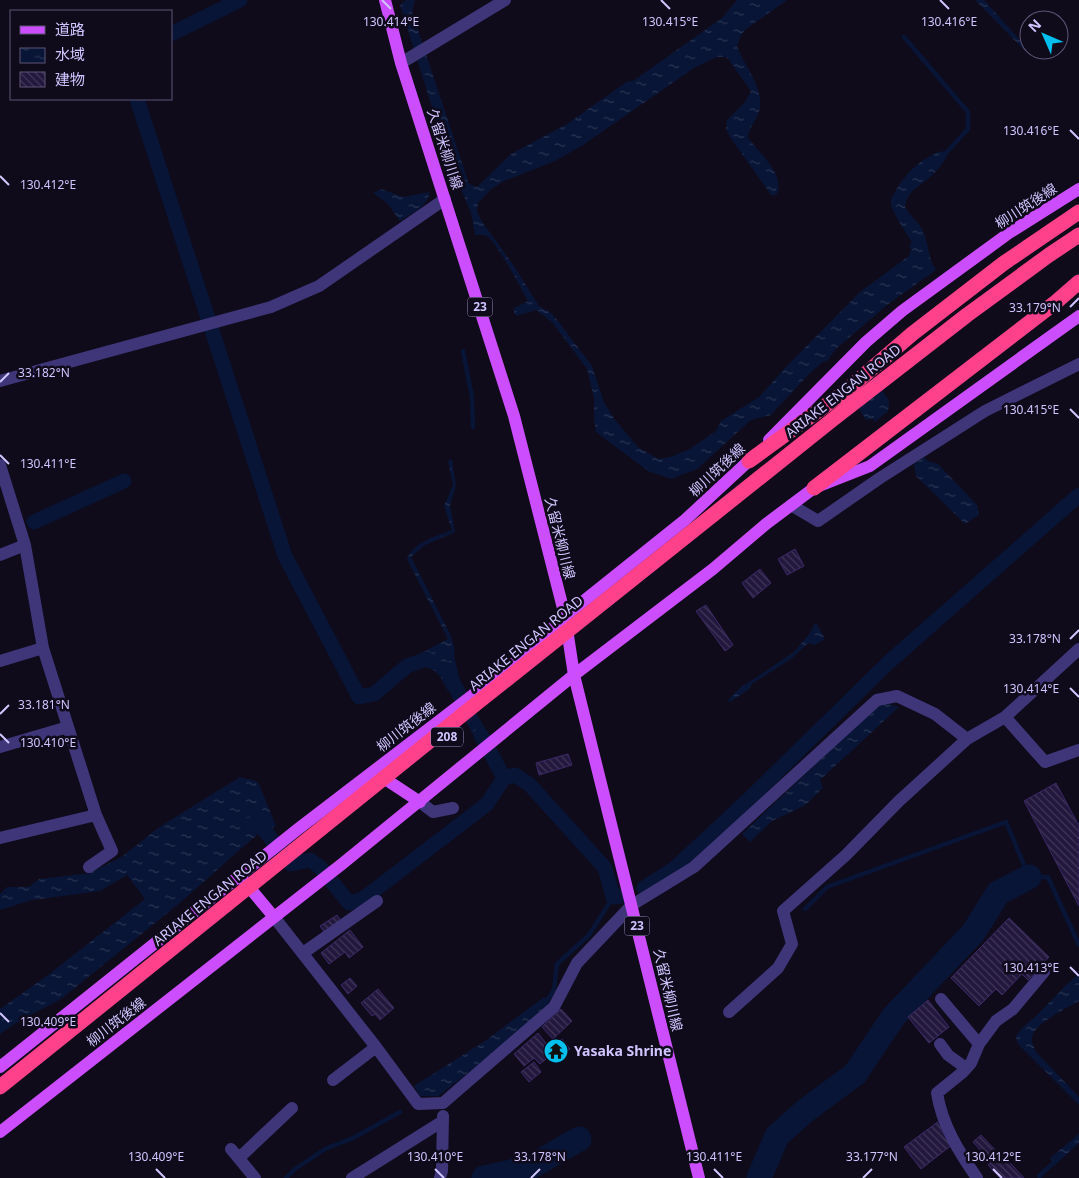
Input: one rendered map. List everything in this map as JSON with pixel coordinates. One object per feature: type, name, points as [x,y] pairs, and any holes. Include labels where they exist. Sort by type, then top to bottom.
[{"type":"highway","points":[[749,461],[847,390],[912,334],[1004,263],[1079,212]]},
{"type":"highway","name":"ARIAKE ENGAN ROAD","points":[[0,1098],[967,315],[1079,234]]},
{"type":"highway","name":"ARIAKE ENGAN ROAD","points":[[0,1088],[477,703],[894,376],[1079,245]]},
{"type":"highway","points":[[814,488],[1056,302],[1079,282]]},
{"type":"main road","name":"久留米柳川線","points":[[385,0],[401,63],[514,416],[565,616],[574,675],[699,1178]]},
{"type":"main road","name":"柳川筑後線","points":[[0,1067],[298,829],[525,655],[565,616],[685,520],[749,461],[866,342],[902,311],[1009,233],[1079,189]]},
{"type":"main road","name":"柳川筑後線","points":[[0,1132],[342,864],[574,675],[791,505],[814,488],[870,466],[1079,316]]},
{"type":"main road","name":"柳川筑後線","points":[[373,772],[420,802]]},
{"type":"main road","points":[[240,876],[274,916]]},
{"type":"street","points":[[401,63],[505,0]]},
{"type":"street","points":[[0,381],[270,308],[319,286],[445,199]]},
{"type":"street","points":[[791,505],[818,521],[880,478],[985,411],[1079,364]]},
{"type":"street","points":[[0,465],[25,545],[44,648],[96,815],[112,851],[89,867]]},
{"type":"street","points":[[0,555],[25,545]]},
{"type":"street","points":[[0,661],[44,648]]},
{"type":"street","points":[[729,1012],[778,968],[792,944],[783,911],[846,855],[899,801],[967,739],[1005,717],[1079,649]]},
{"type":"street","points":[[274,916],[418,1104],[443,1103],[554,1007],[577,963],[632,905],[694,867],[877,700],[897,696],[935,714],[967,739]]},
{"type":"street","points":[[1005,717],[1045,762],[1079,750]]},
{"type":"street","points":[[0,747],[68,727]]},
{"type":"street","points":[[420,802],[433,812],[453,808]]},
{"type":"street","points":[[0,838],[96,815]]},
{"type":"street","points":[[303,953],[377,901]]},
{"type":"street","points":[[977,1178],[951,1136],[939,1109],[937,1093],[971,1063],[979,1044],[996,1021],[1013,1009],[1044,972]]},
{"type":"street","points":[[941,999],[979,1044]]},
{"type":"street","points":[[940,1044],[948,1055],[966,1068]]},
{"type":"street","points":[[333,1080],[376,1047]]},
{"type":"street","points":[[440,1178],[442,1170],[443,1103]]},
{"type":"street","points":[[255,1178],[235,1154],[292,1108]]},
{"type":"street","points":[[352,1178],[443,1121]]},
{"type":"water","points":[[406,0],[415,0],[412,12],[469,184],[477,187],[511,154],[567,124],[628,81],[633,81],[722,18],[737,0],[787,0],[746,29],[741,35],[737,46],[760,95],[759,112],[748,138],[765,157],[775,173],[778,180],[776,195],[771,195],[726,129],[727,120],[745,102],[751,91],[726,57],[717,57],[694,68],[583,145],[555,161],[504,181],[490,190],[478,203],[477,212],[483,223],[514,266],[539,306],[551,313],[592,366],[604,402],[615,420],[638,447],[658,459],[670,457],[690,449],[716,431],[721,421],[759,397],[860,292],[909,256],[911,250],[909,245],[912,242],[894,212],[891,204],[892,198],[900,183],[910,171],[922,161],[943,151],[947,157],[932,176],[911,193],[905,207],[922,229],[931,260],[936,270],[887,305],[836,349],[826,362],[824,361],[809,374],[771,415],[751,420],[697,469],[671,479],[648,471],[596,432],[594,398],[587,369],[552,322],[536,310],[516,316],[513,309],[528,301],[497,247],[486,235],[475,235],[471,213],[448,158],[400,5]]},
{"type":"water","points":[[975,0],[984,0],[1019,39],[1019,45]]},
{"type":"water","points":[[381,189],[403,197],[429,192],[426,201],[419,209],[400,221],[387,203],[373,193]]},
{"type":"water","points":[[881,389],[889,401],[888,411],[875,422],[873,419],[866,420],[859,409],[860,406]]},
{"type":"water","points":[[924,457],[928,461],[938,464],[977,505],[979,515],[965,524],[916,476],[914,464]]},
{"type":"water","points":[[452,459],[456,486],[450,505],[455,532],[425,545],[411,557],[450,634],[454,646],[460,681],[448,691],[435,671],[426,668],[412,669],[406,661],[448,639],[407,559],[414,548],[420,544],[452,530],[444,506],[453,485],[448,461]]},
{"type":"water","points":[[815,623],[825,639],[815,645],[807,644],[791,659],[753,683],[748,690],[730,702],[728,700],[742,686],[794,652],[810,633]]},
{"type":"water","points":[[885,703],[899,707],[820,780],[823,788],[804,806],[772,821],[750,842],[742,834],[875,708]]},
{"type":"water","points":[[472,706],[489,735],[478,744],[461,712]]},
{"type":"water","points":[[240,777],[256,781],[259,784],[276,826],[265,835],[261,831],[181,902],[61,999],[16,1023],[0,1034],[0,1009],[48,975],[145,899],[127,875],[100,891],[32,900],[0,910],[0,894],[7,887],[29,887],[39,879],[90,873],[123,856],[158,828]]},
{"type":"water","points":[[1076,976],[1079,977],[1079,1001],[1045,1021],[1034,1032],[1032,1039],[1036,1052],[1079,1097],[1079,1105],[1018,1044],[1016,1037]]},
{"type":"water","points":[[544,997],[550,1002],[503,1045],[438,1096],[420,1096],[414,1086],[485,1041]]},
{"type":"water","points":[[1079,1134],[1079,1143],[1055,1165],[1050,1158]]},
{"type":"building","points":[[795,549],[804,566],[787,575],[778,559]]},
{"type":"building","points":[[760,569],[771,583],[753,598],[742,583]]},
{"type":"building","points":[[706,605],[733,645],[725,651],[696,611]]},
{"type":"building","points":[[568,754],[572,765],[539,775],[536,763]]},
{"type":"building","points":[[1056,783],[1079,826],[1079,906],[1024,801]]},
{"type":"building","points":[[337,915],[341,921],[325,933],[320,926]]},
{"type":"building","points":[[1009,918],[1049,957],[1028,980],[1022,974],[1002,995],[996,989],[979,1006],[951,978]]},
{"type":"building","points":[[350,930],[363,947],[349,958],[345,952],[329,964],[321,953]]},
{"type":"building","points":[[350,978],[357,986],[348,994],[341,985]]},
{"type":"building","points":[[378,989],[394,1008],[380,1020],[375,1014],[372,1016],[361,1003]]},
{"type":"building","points":[[928,1000],[949,1027],[929,1043],[908,1017]]},
{"type":"building","points":[[561,1009],[572,1021],[553,1039],[542,1027]]},
{"type":"building","points":[[538,1033],[552,1054],[540,1064],[534,1058],[524,1066],[514,1054]]},
{"type":"building","points":[[562,1039],[570,1049],[557,1058],[550,1048]]},
{"type":"building","points":[[534,1062],[541,1072],[529,1082],[521,1072]]},
{"type":"building","points":[[939,1121],[944,1126],[940,1129],[953,1144],[921,1169],[904,1147]]},
{"type":"building","points":[[981,1135],[1024,1178],[1000,1178],[988,1165],[991,1162],[973,1142]]},
{"type":"waterway","points":[[172,34],[240,0]]},
{"type":"waterway","points":[[904,37],[968,112],[968,129],[945,154]]},
{"type":"waterway","points":[[137,100],[285,556],[359,697],[374,694],[407,666],[427,659]]},
{"type":"waterway","points":[[463,351],[472,397],[473,427]]},
{"type":"waterway","points":[[34,522],[124,481]]},
{"type":"waterway","points":[[644,888],[675,868],[746,802],[889,662],[1079,495]]},
{"type":"waterway","points":[[446,669],[470,715]]},
{"type":"waterway","points":[[481,735],[504,778]]},
{"type":"waterway","points":[[250,825],[261,826],[291,864],[310,860],[321,868],[349,903],[363,899],[487,804],[504,778],[515,775],[529,784],[605,868],[613,897],[622,896]]},
{"type":"waterway","points":[[805,909],[827,887],[1006,822],[1029,877],[1048,877],[1079,945]]},
{"type":"waterway","points":[[759,1178],[777,1136],[805,1111],[855,1074],[894,1016],[973,933],[998,893],[1029,877]]},
{"type":"waterway","points":[[544,1005],[554,990],[557,964],[589,935],[613,897]]},
{"type":"waterway","points":[[286,1178],[295,1169],[325,1149],[353,1138],[400,1112]]},
{"type":"waterway","points":[[484,1178],[529,1168],[579,1139]]},
{"type":"waterway","points":[[1040,1178],[1039,1176],[1058,1159]]},
{"type":"place","name":"Yasaka Shrine","points":[[556,1051]]}]
